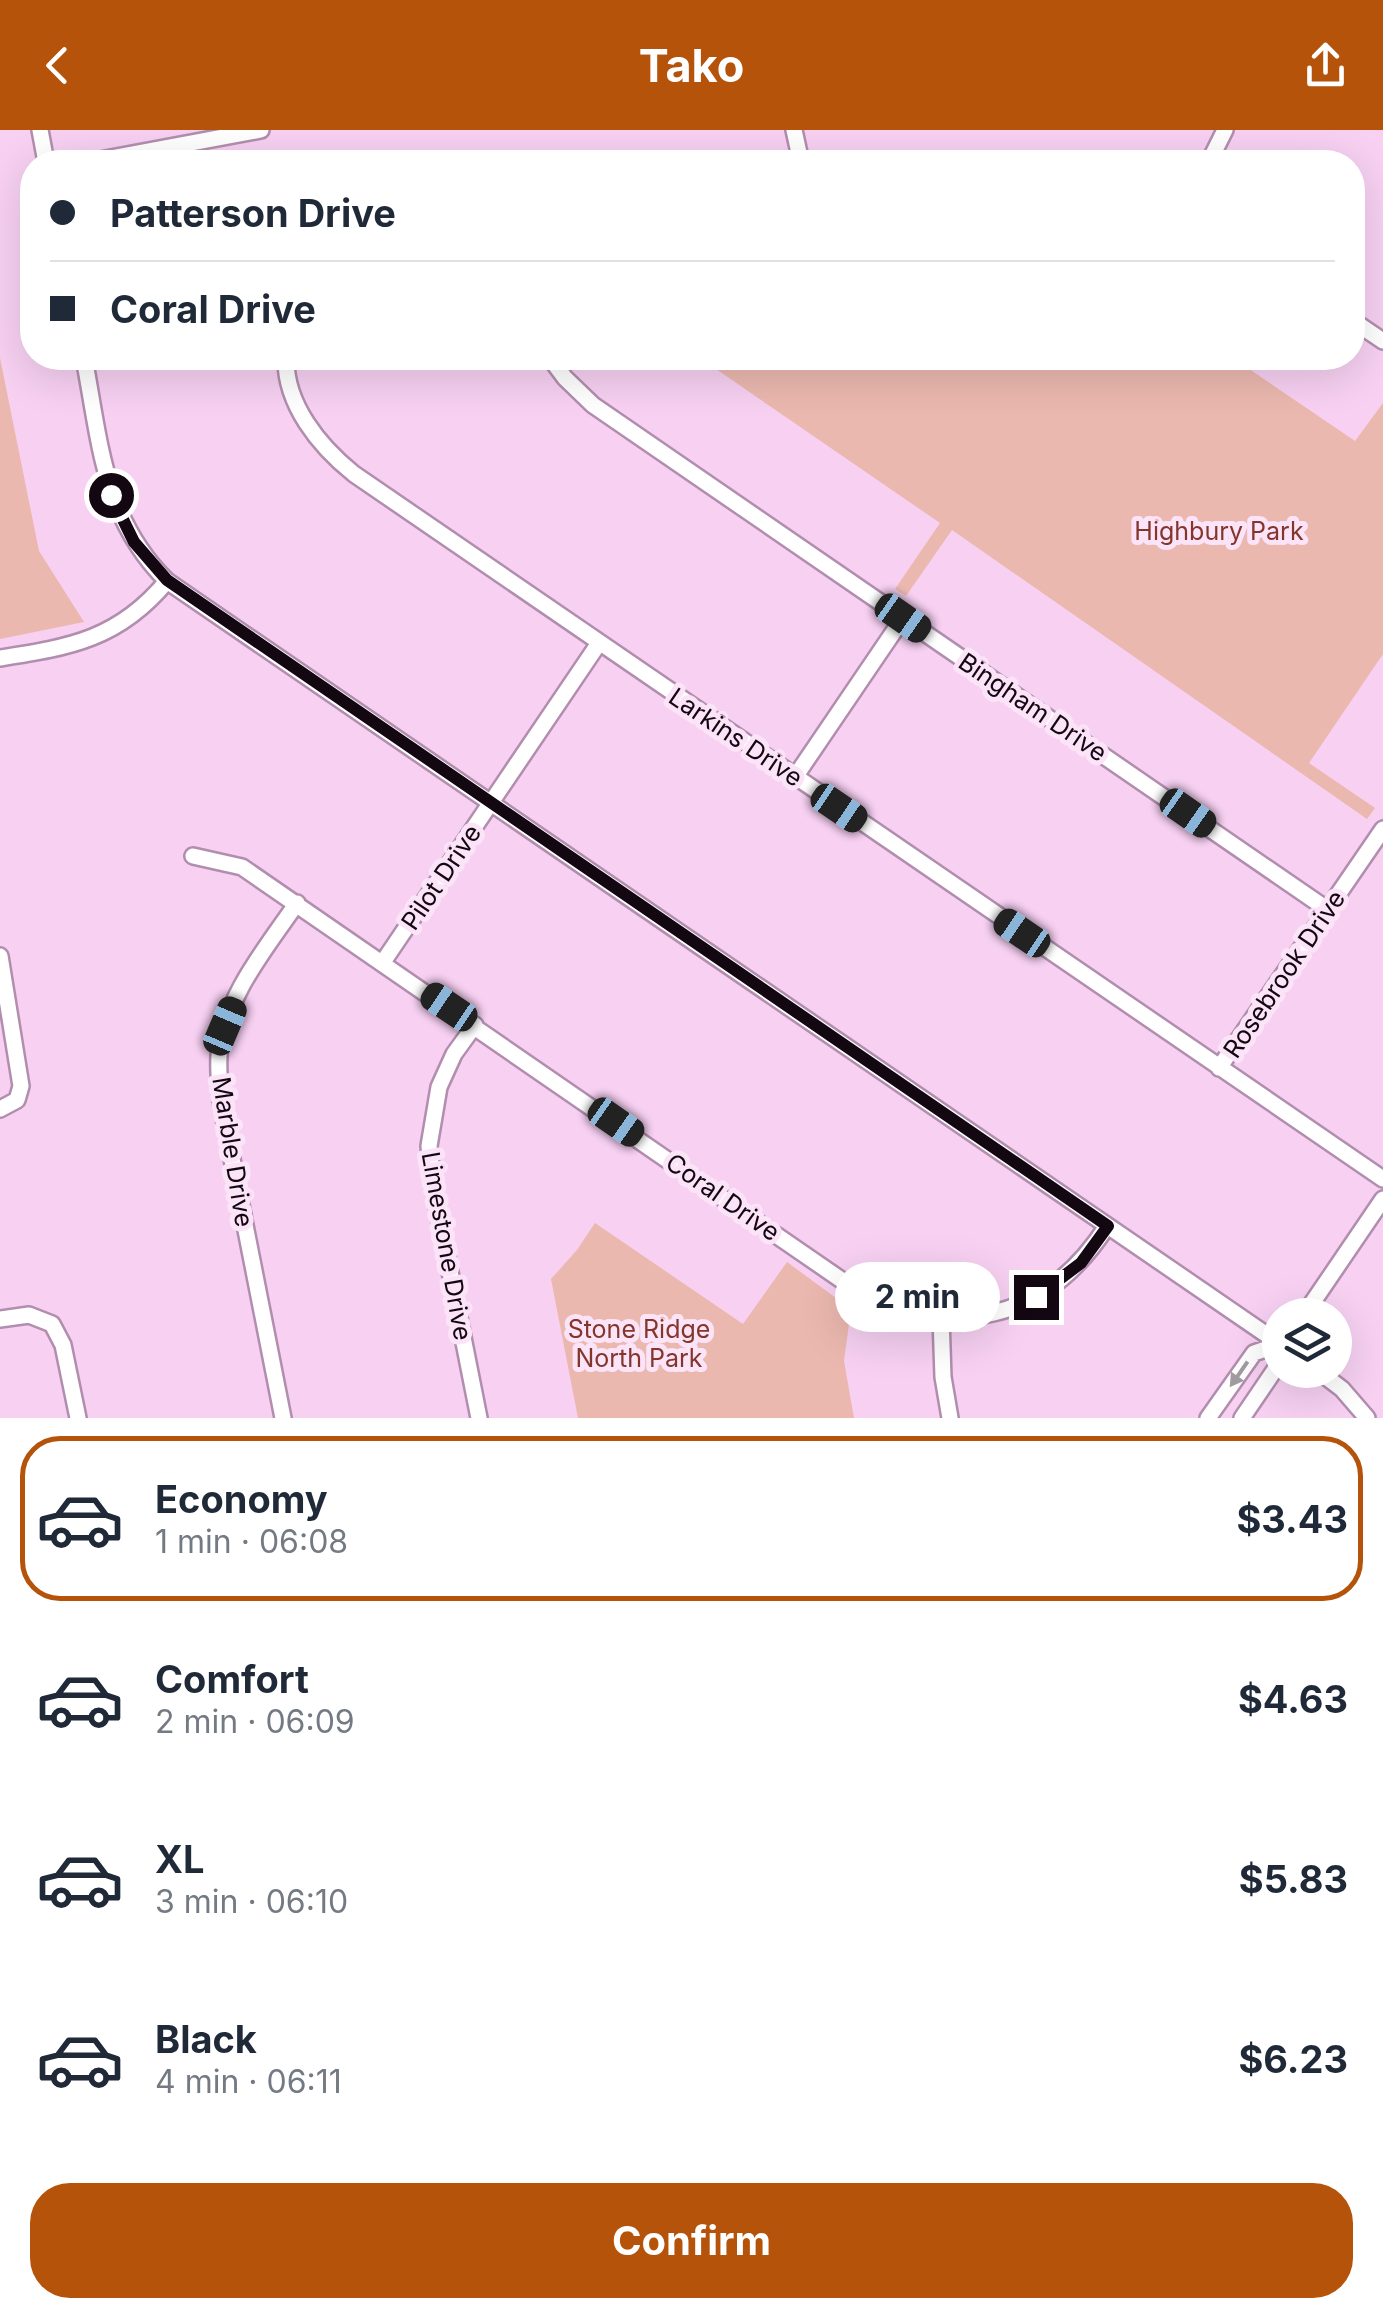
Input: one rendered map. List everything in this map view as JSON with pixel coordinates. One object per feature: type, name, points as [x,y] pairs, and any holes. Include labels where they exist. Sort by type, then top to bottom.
[{"type":"street","points":[[154,150],[261,130]]},
{"type":"street","points":[[86,370],[107,477],[118,512],[134,542],[167,580],[1262,1332]]},
{"type":"street","name":"Larkins Drive","points":[[287,370],[299,407],[318,440],[341,464],[1383,1179]]},
{"type":"street","name":"Bingham Drive","points":[[559,370],[592,405],[1328,910]]},
{"type":"street","points":[[0,658],[62,648],[103,634],[144,606],[167,580]]},
{"type":"street","points":[[794,777],[903,618]]},
{"type":"street","name":"Pilot Drive","points":[[383,962],[598,643]]},
{"type":"street","name":"Rosebrook Drive","points":[[1219,1068],[1383,829]]},
{"type":"street","name":"Coral Drive","points":[[194,856],[242,867],[853,1288],[890,1308],[942,1318],[984,1316],[1036,1297],[1081,1263],[1108,1226]]},
{"type":"street","name":"Marble Drive","points":[[283,1418],[220,1103],[219,1053],[225,1026],[244,982],[297,903]]},
{"type":"street","points":[[0,956],[21,1086],[17,1100],[0,1108]]},
{"type":"street","name":"Limestone Drive","points":[[475,1025],[454,1054],[438,1087],[428,1146],[479,1418]]},
{"type":"street","points":[[1316,1298],[1383,1199]]},
{"type":"street","points":[[0,1320],[29,1315],[52,1324],[63,1345],[78,1418]]},
{"type":"street","points":[[942,1318],[943,1377],[950,1418]]},
{"type":"street","points":[[1208,1418],[1254,1352],[1262,1350]]},
{"type":"street","points":[[1242,1418],[1262,1388]]},
{"type":"street","points":[[1342,1388],[1367,1418]]},
{"type":"green space","points":[[0,358],[39,551],[84,622],[0,639]]},
{"type":"green space","name":"Highbury Park","points":[[717,370],[1251,370],[1355,441],[1383,403],[1383,654],[1309,763],[1375,808],[1367,819],[952,530],[906,596],[895,589],[940,523]]},
{"type":"green space","name":"Stone Ridge North Park","points":[[595,1223],[743,1324],[787,1262],[851,1309],[844,1361],[854,1418],[578,1418],[551,1279]]},
{"type":"route","points":[[111,495],[134,542],[167,580],[1108,1226],[1081,1263],[1036,1297]]}]
